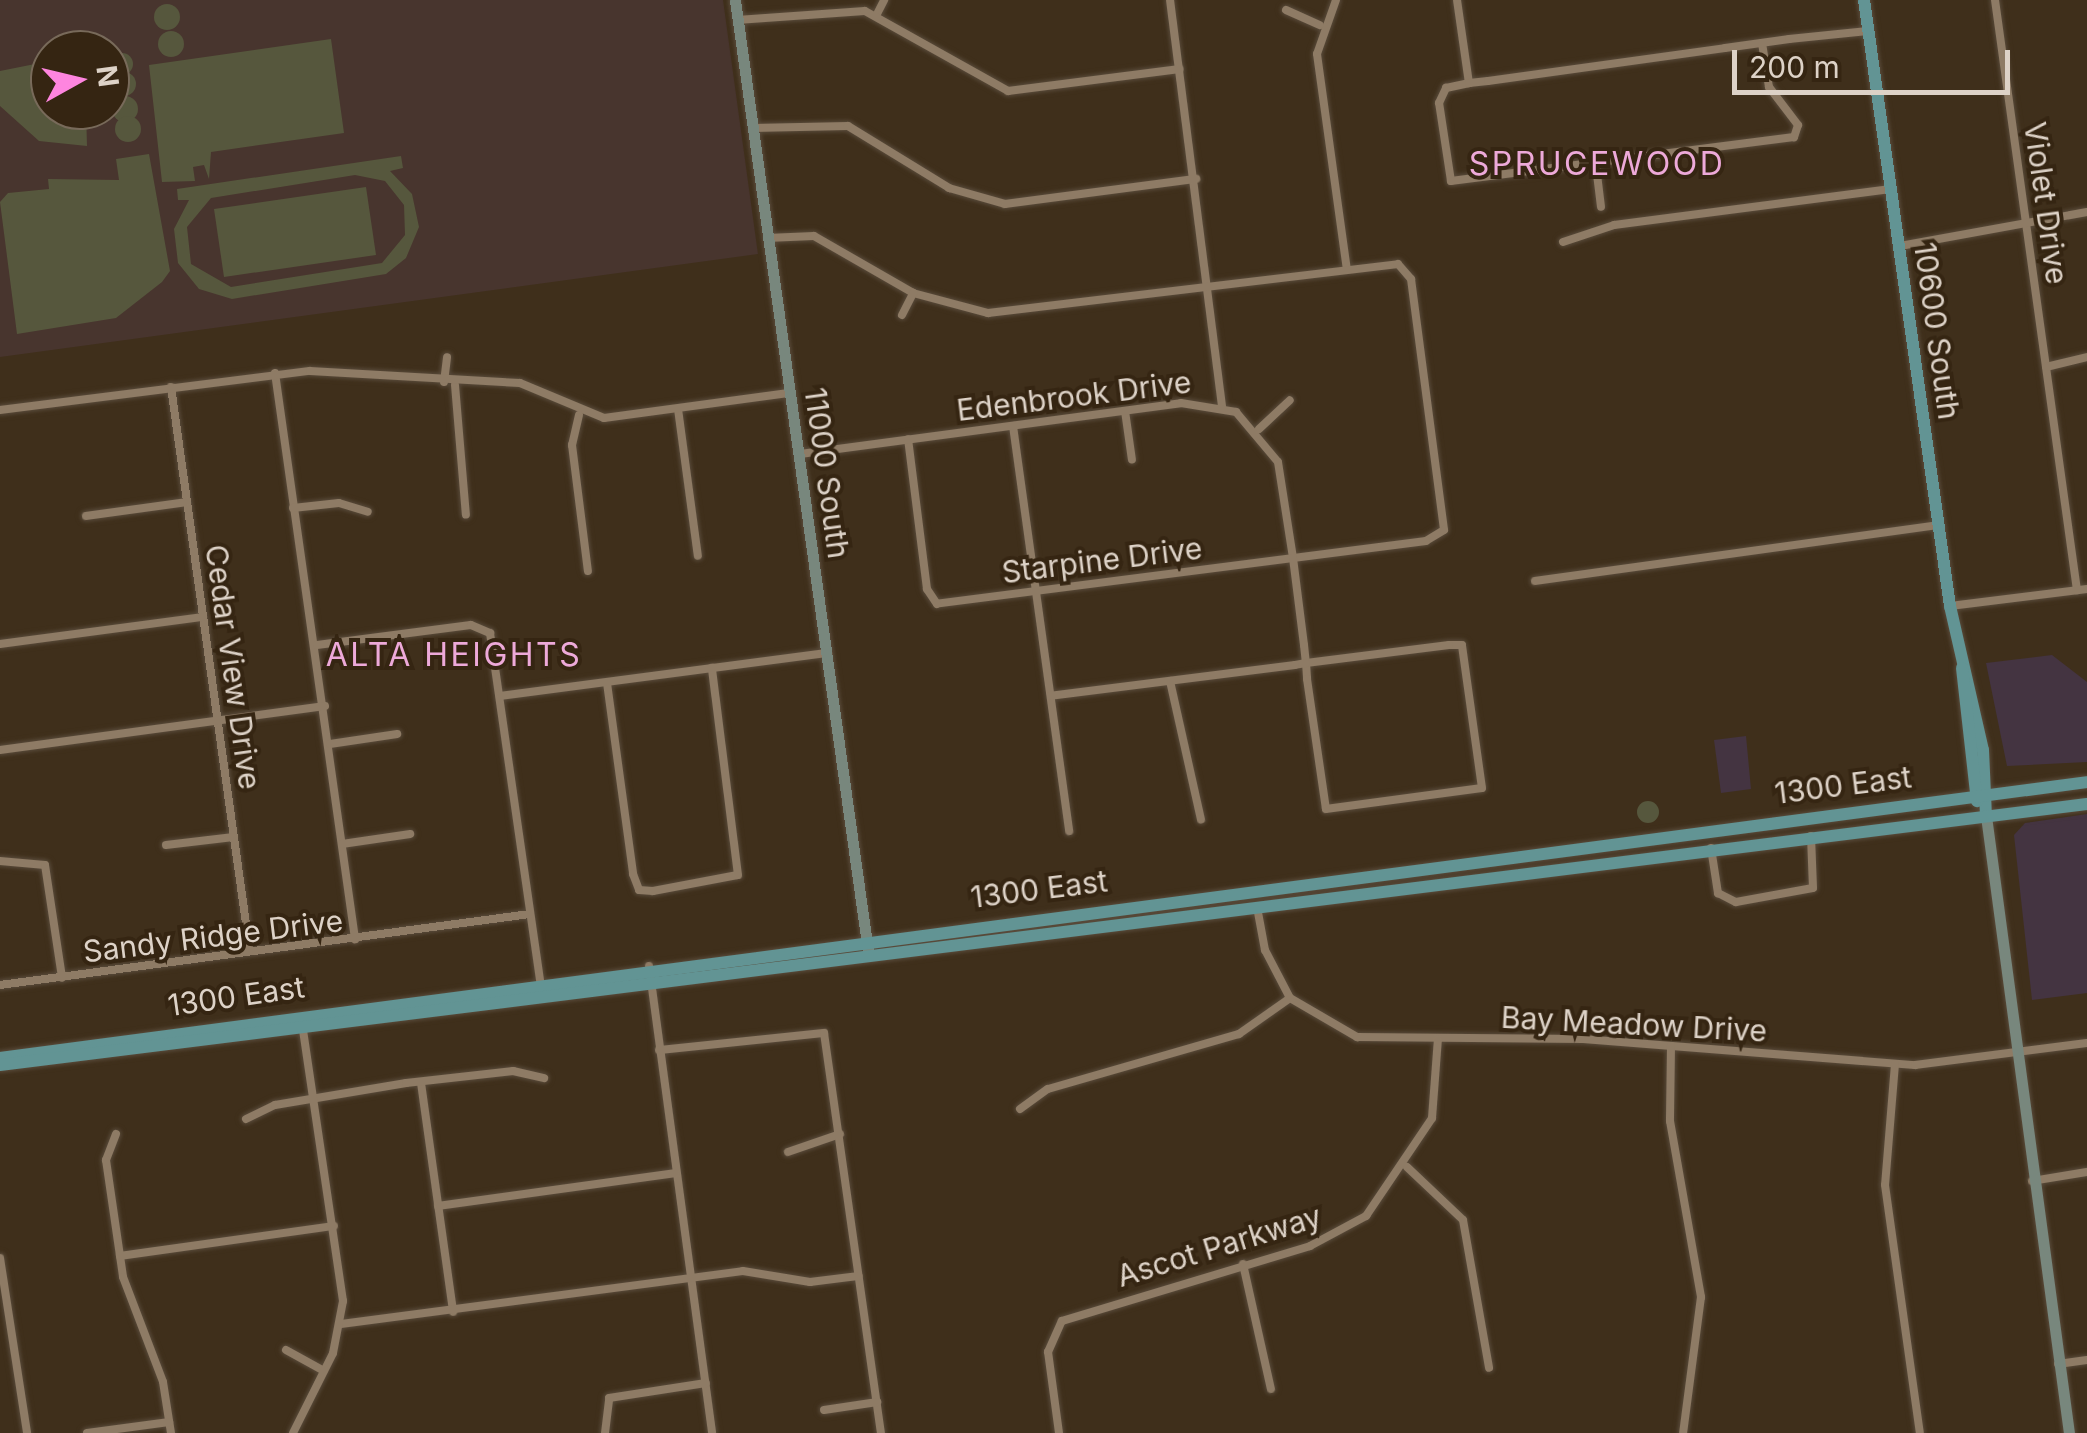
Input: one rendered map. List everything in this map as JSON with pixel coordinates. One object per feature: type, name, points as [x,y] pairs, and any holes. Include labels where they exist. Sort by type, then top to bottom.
[{"type":"main road","name":"10600 South","points":[[1864,0],[1950,606],[1989,793],[1986,816]]},
{"type":"main road","name":"10600 South","points":[[1962,668],[1974,795],[1986,816]]},
{"type":"main road","name":"1300 East","points":[[0,1062],[540,980],[2087,782]]},
{"type":"main road","name":"1300 East","points":[[0,1062],[303,1029],[1811,835],[2087,804]]},
{"type":"main road","points":[[1256,905],[1264,893],[1347,875]]},
{"type":"street","name":"11000 South","points":[[734,0],[868,954]]},
{"type":"street","points":[[876,16],[884,0]]},
{"type":"street","points":[[1170,0],[1211,288],[1222,406]]},
{"type":"street","points":[[767,238],[824,240],[912,292],[1014,313],[1347,269],[1320,24],[1336,0]]},
{"type":"street","points":[[1458,0],[1468,83]]},
{"type":"street","name":"Violet Drive","points":[[1995,0],[2076,590]]},
{"type":"street","points":[[737,20],[831,7],[876,16],[1008,91],[1180,69]]},
{"type":"street","points":[[1286,10],[1320,24]]},
{"type":"street","points":[[1762,43],[1769,86],[1800,132],[1596,166],[1454,184],[1440,91],[1468,83],[1762,43],[1868,31]]},
{"type":"street","points":[[752,128],[848,126],[948,188],[1005,204],[1196,179]]},
{"type":"street","points":[[1596,166],[1601,207]]},
{"type":"street","points":[[1563,242],[1614,225],[1891,190]]},
{"type":"street","points":[[1900,246],[2026,228],[2087,212]]},
{"type":"street","name":"Starpine Drive","points":[[908,439],[931,603],[1293,558],[1442,534],[1402,266],[1347,269]]},
{"type":"street","points":[[902,315],[912,292]]},
{"type":"street","points":[[444,382],[447,357]]},
{"type":"street","points":[[2046,366],[2087,358]]},
{"type":"street","points":[[0,410],[275,374],[456,384],[520,382],[578,414],[678,409],[790,394]]},
{"type":"street","points":[[275,374],[317,645],[355,940]]},
{"type":"street","points":[[456,384],[466,516]]},
{"type":"street","name":"Cedar View Drive","points":[[171,387],[250,952]]},
{"type":"street","points":[[1050,696],[1306,664],[1462,644],[1482,788],[1326,809],[1306,664],[1293,558],[1278,462],[1259,430],[1290,400]]},
{"type":"street","name":"Edenbrook Drive","points":[[800,454],[1126,411],[1222,406],[1259,430]]},
{"type":"street","points":[[678,409],[698,556]]},
{"type":"street","points":[[1126,411],[1132,460]]},
{"type":"street","points":[[578,414],[573,457],[588,571]]},
{"type":"street","points":[[1012,426],[1070,831]]},
{"type":"street","points":[[86,516],[187,502]]},
{"type":"street","points":[[293,508],[339,503],[368,512]]},
{"type":"street","points":[[1535,581],[1939,525]]},
{"type":"street","points":[[1950,606],[2087,589]]},
{"type":"street","points":[[0,644],[203,617]]},
{"type":"street","points":[[317,645],[478,625],[492,639],[542,997]]},
{"type":"street","points":[[500,696],[828,653]]},
{"type":"street","points":[[607,683],[639,890],[738,875],[712,668]]},
{"type":"street","points":[[1170,681],[1200,820]]},
{"type":"street","points":[[0,750],[325,706]]},
{"type":"street","points":[[330,744],[397,734]]},
{"type":"street","name":"10600 South","points":[[1986,816],[2032,1181],[2069,1433]]},
{"type":"street","points":[[342,844],[410,834]]},
{"type":"street","points":[[1712,848],[1726,902],[1814,888],[1811,835]]},
{"type":"street","points":[[166,845],[234,836]]},
{"type":"street","name":"Sandy Ridge Drive","points":[[0,861],[44,865],[62,978],[530,914]]},
{"type":"street","name":"Bay Meadow Drive","points":[[1256,905],[1264,950],[1290,998],[1341,1034],[1671,1046],[1895,1064],[2087,1043]]},
{"type":"street","points":[[649,966],[712,1433]]},
{"type":"street","points":[[0,985],[62,978]]},
{"type":"street","points":[[1020,1109],[1048,1089],[1239,1034],[1290,998]]},
{"type":"street","points":[[293,1433],[324,1371],[341,1324],[334,1226],[303,1029]]},
{"type":"street","points":[[659,1050],[822,1030],[882,1433]]},
{"type":"street","name":"Ascot Parkway","points":[[1059,1433],[1048,1352],[1062,1321],[1348,1229],[1407,1167],[1432,1118],[1438,1039]]},
{"type":"street","points":[[1671,1046],[1670,1120],[1701,1298],[1683,1433]]},
{"type":"street","points":[[1895,1064],[1885,1185],[1920,1433]]},
{"type":"street","points":[[246,1118],[316,1098],[421,1083],[513,1071],[544,1078]]},
{"type":"street","points":[[421,1083],[453,1312]]},
{"type":"street","points":[[116,1134],[106,1160],[120,1256],[170,1433]]},
{"type":"street","points":[[788,1152],[840,1134]]},
{"type":"street","points":[[1407,1167],[1463,1220],[1489,1368]]},
{"type":"street","points":[[2032,1181],[2087,1172]]},
{"type":"street","points":[[438,1206],[676,1173]]},
{"type":"street","points":[[120,1256],[334,1226]]},
{"type":"street","points":[[0,1258],[2,1293],[27,1433]]},
{"type":"street","points":[[1243,1264],[1271,1390]]},
{"type":"street","points":[[341,1324],[754,1270],[810,1282],[860,1276]]},
{"type":"street","points":[[286,1350],[324,1371]]},
{"type":"street","points":[[2058,1364],[2087,1360]]},
{"type":"street","points":[[605,1433],[608,1398],[706,1383]]},
{"type":"street","points":[[824,1410],[877,1402]]},
{"type":"street","points":[[87,1433],[169,1422]]},
{"type":"shaded area","points":[[0,0],[723,0],[758,254],[0,357]]},
{"type":"shaded area","points":[[2052,655],[2087,682],[2087,762],[2007,766],[1986,663]]},
{"type":"shaded area","points":[[1746,736],[1751,789],[1721,793],[1714,740]]},
{"type":"shaded area","points":[[2087,814],[2087,993],[2032,1000],[2014,835],[2025,823]]},
{"type":"green space","points":[[167,4],[176,8],[180,17],[176,26],[167,30],[158,26],[154,17],[158,8]]},
{"type":"green space","points":[[171,31],[180,35],[184,44],[180,53],[171,57],[162,53],[158,44],[162,35]]},
{"type":"green space","points":[[331,39],[344,133],[211,152],[209,179],[204,165],[193,167],[195,181],[162,182],[149,65]]},
{"type":"green space","points":[[30,65],[30,130],[87,130],[87,146],[39,141],[0,106],[0,71]]},
{"type":"green space","points":[[130,74],[135,88],[130,94]]},
{"type":"green space","points":[[130,97],[137,104],[137,114],[130,121]]},
{"type":"green space","points":[[130,116],[140,124],[140,134],[133,141],[123,141],[116,134],[115,130],[130,130]]},
{"type":"green space","points":[[149,154],[170,271],[162,282],[116,318],[17,334],[0,202],[8,193],[49,189],[48,179],[119,180],[116,159]]},
{"type":"green space","points":[[401,156],[403,168],[390,171],[412,194],[419,227],[406,258],[386,274],[232,299],[199,289],[178,263],[174,229],[189,200],[178,200],[177,189]],"holes":[[[355,175],[385,181],[404,205],[405,235],[382,263],[231,287],[191,264],[187,227],[211,198]]]},
{"type":"green space","points":[[366,187],[376,255],[224,277],[214,209]]},
{"type":"green space","points":[[1644,801],[1652,801],[1659,812],[1652,823],[1644,823],[1637,816],[1637,808]]},
{"type":"district","name":"SPRUCEWOOD","points":[[1597,164]]},
{"type":"district","name":"ALTA HEIGHTS","points":[[454,655]]}]
